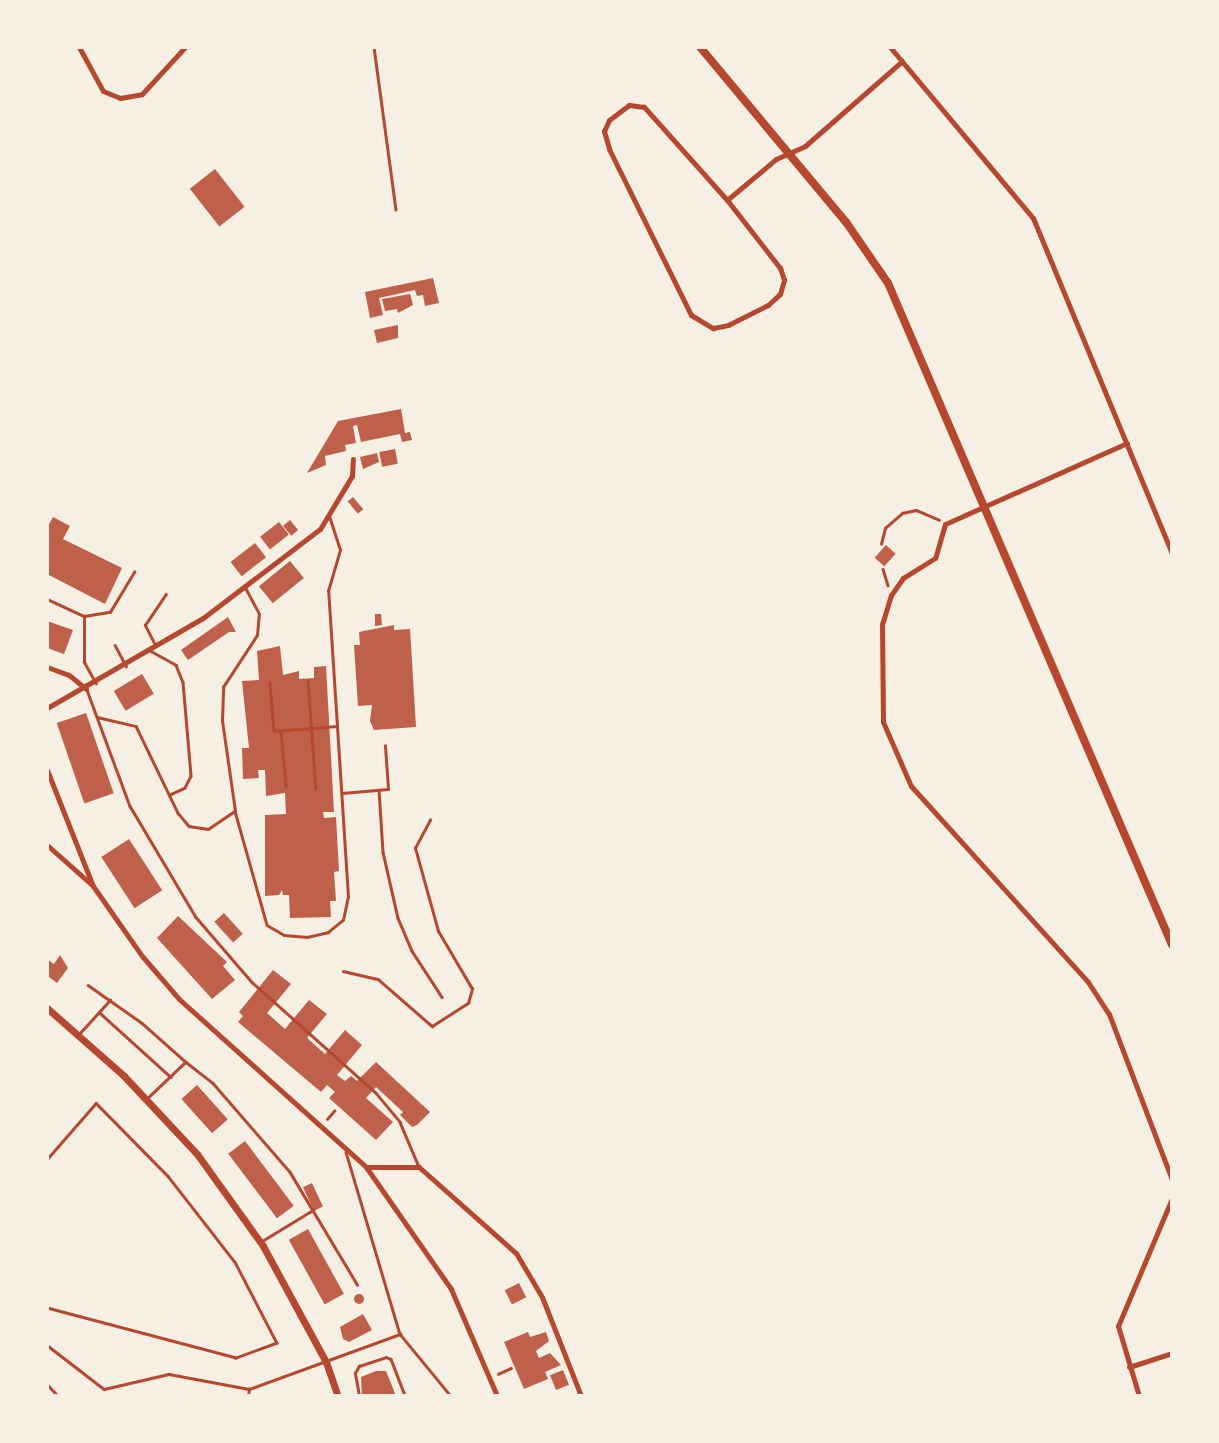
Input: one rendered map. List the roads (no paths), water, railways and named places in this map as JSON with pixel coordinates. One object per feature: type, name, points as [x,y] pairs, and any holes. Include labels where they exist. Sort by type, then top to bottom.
[{"type":"main road","points":[[700,47],[789,153],[888,283],[985,503],[1172,945]]},
{"type":"street","points":[[79,47],[103,91],[120,98],[142,94],[185,47]]},
{"type":"street","points":[[890,47],[1033,218],[1172,554]]},
{"type":"street","points":[[727,200],[789,153],[805,146],[902,61]]},
{"type":"street","points":[[629,105],[644,107],[727,200],[780,268],[784,280],[780,294],[768,305],[713,328],[691,315],[608,149],[604,131],[609,120],[629,105]]},
{"type":"street","points":[[1127,443],[985,503],[945,523],[935,558],[902,578],[891,595],[881,624],[883,722],[892,751],[911,786],[1102,1004],[1172,1180]]},
{"type":"street","points":[[47,708],[96,684],[157,647],[245,588],[320,529],[352,476],[353,459]]},
{"type":"street","points":[[47,667],[69,675],[86,689]]},
{"type":"street","points":[[47,770],[93,887]]},
{"type":"street","points":[[47,845],[93,887],[142,956],[179,999],[366,1167],[451,1289],[497,1396]]},
{"type":"street","points":[[47,1008],[147,1099],[197,1154],[261,1242],[326,1362],[338,1396]]},
{"type":"street","points":[[366,1167],[419,1167],[516,1253],[542,1297],[581,1396]]},
{"type":"street","points":[[1139,1396],[1118,1326],[1172,1198]]},
{"type":"street","points":[[1129,1367],[1172,1353]]},
{"type":"lane","points":[[374,47],[397,210]]},
{"type":"lane","points":[[245,588],[259,614],[257,635],[223,687],[222,722],[235,811],[267,925],[284,935],[307,937],[328,932],[343,920],[348,897],[328,591],[340,550],[329,516]]},
{"type":"lane","points":[[47,599],[84,617],[110,612],[134,572]]},
{"type":"lane","points":[[157,647],[145,625],[166,594]]},
{"type":"lane","points":[[84,617],[84,662],[96,684]]},
{"type":"lane","points":[[115,645],[127,666]]},
{"type":"lane","points":[[150,651],[176,665],[183,682],[191,776],[185,788],[170,795]]},
{"type":"lane","points":[[308,681],[316,789]]},
{"type":"lane","points":[[270,683],[274,731],[337,726]]},
{"type":"lane","points":[[86,689],[130,806],[196,917],[252,982],[376,1093],[400,1122],[419,1167]]},
{"type":"lane","points":[[97,717],[136,726],[170,795],[189,826],[208,829],[235,811]]},
{"type":"lane","points":[[281,730],[286,786]]},
{"type":"lane","points":[[342,793],[388,789],[385,746]]},
{"type":"lane","points":[[379,790],[383,852],[398,918],[412,951],[442,997]]},
{"type":"lane","points":[[88,985],[213,1083],[290,1172],[357,1284]]},
{"type":"lane","points":[[78,1035],[110,1000]]},
{"type":"lane","points":[[99,1012],[171,1077]]},
{"type":"lane","points":[[147,1099],[186,1062]]},
{"type":"lane","points":[[47,1159],[96,1103],[168,1176],[235,1262],[277,1343],[236,1358],[47,1308]]},
{"type":"lane","points":[[345,1148],[400,1334],[452,1396]]},
{"type":"lane","points":[[261,1242],[313,1210]]},
{"type":"lane","points":[[47,1345],[104,1388],[169,1374],[249,1389],[400,1334]]},
{"type":"lane","points":[[359,1396],[355,1373],[359,1366],[386,1356],[391,1359],[405,1396]]},
{"type":"lane","points":[[47,1384],[58,1396]]},
{"type":"lane","points":[[248,1396],[249,1389]]}]
